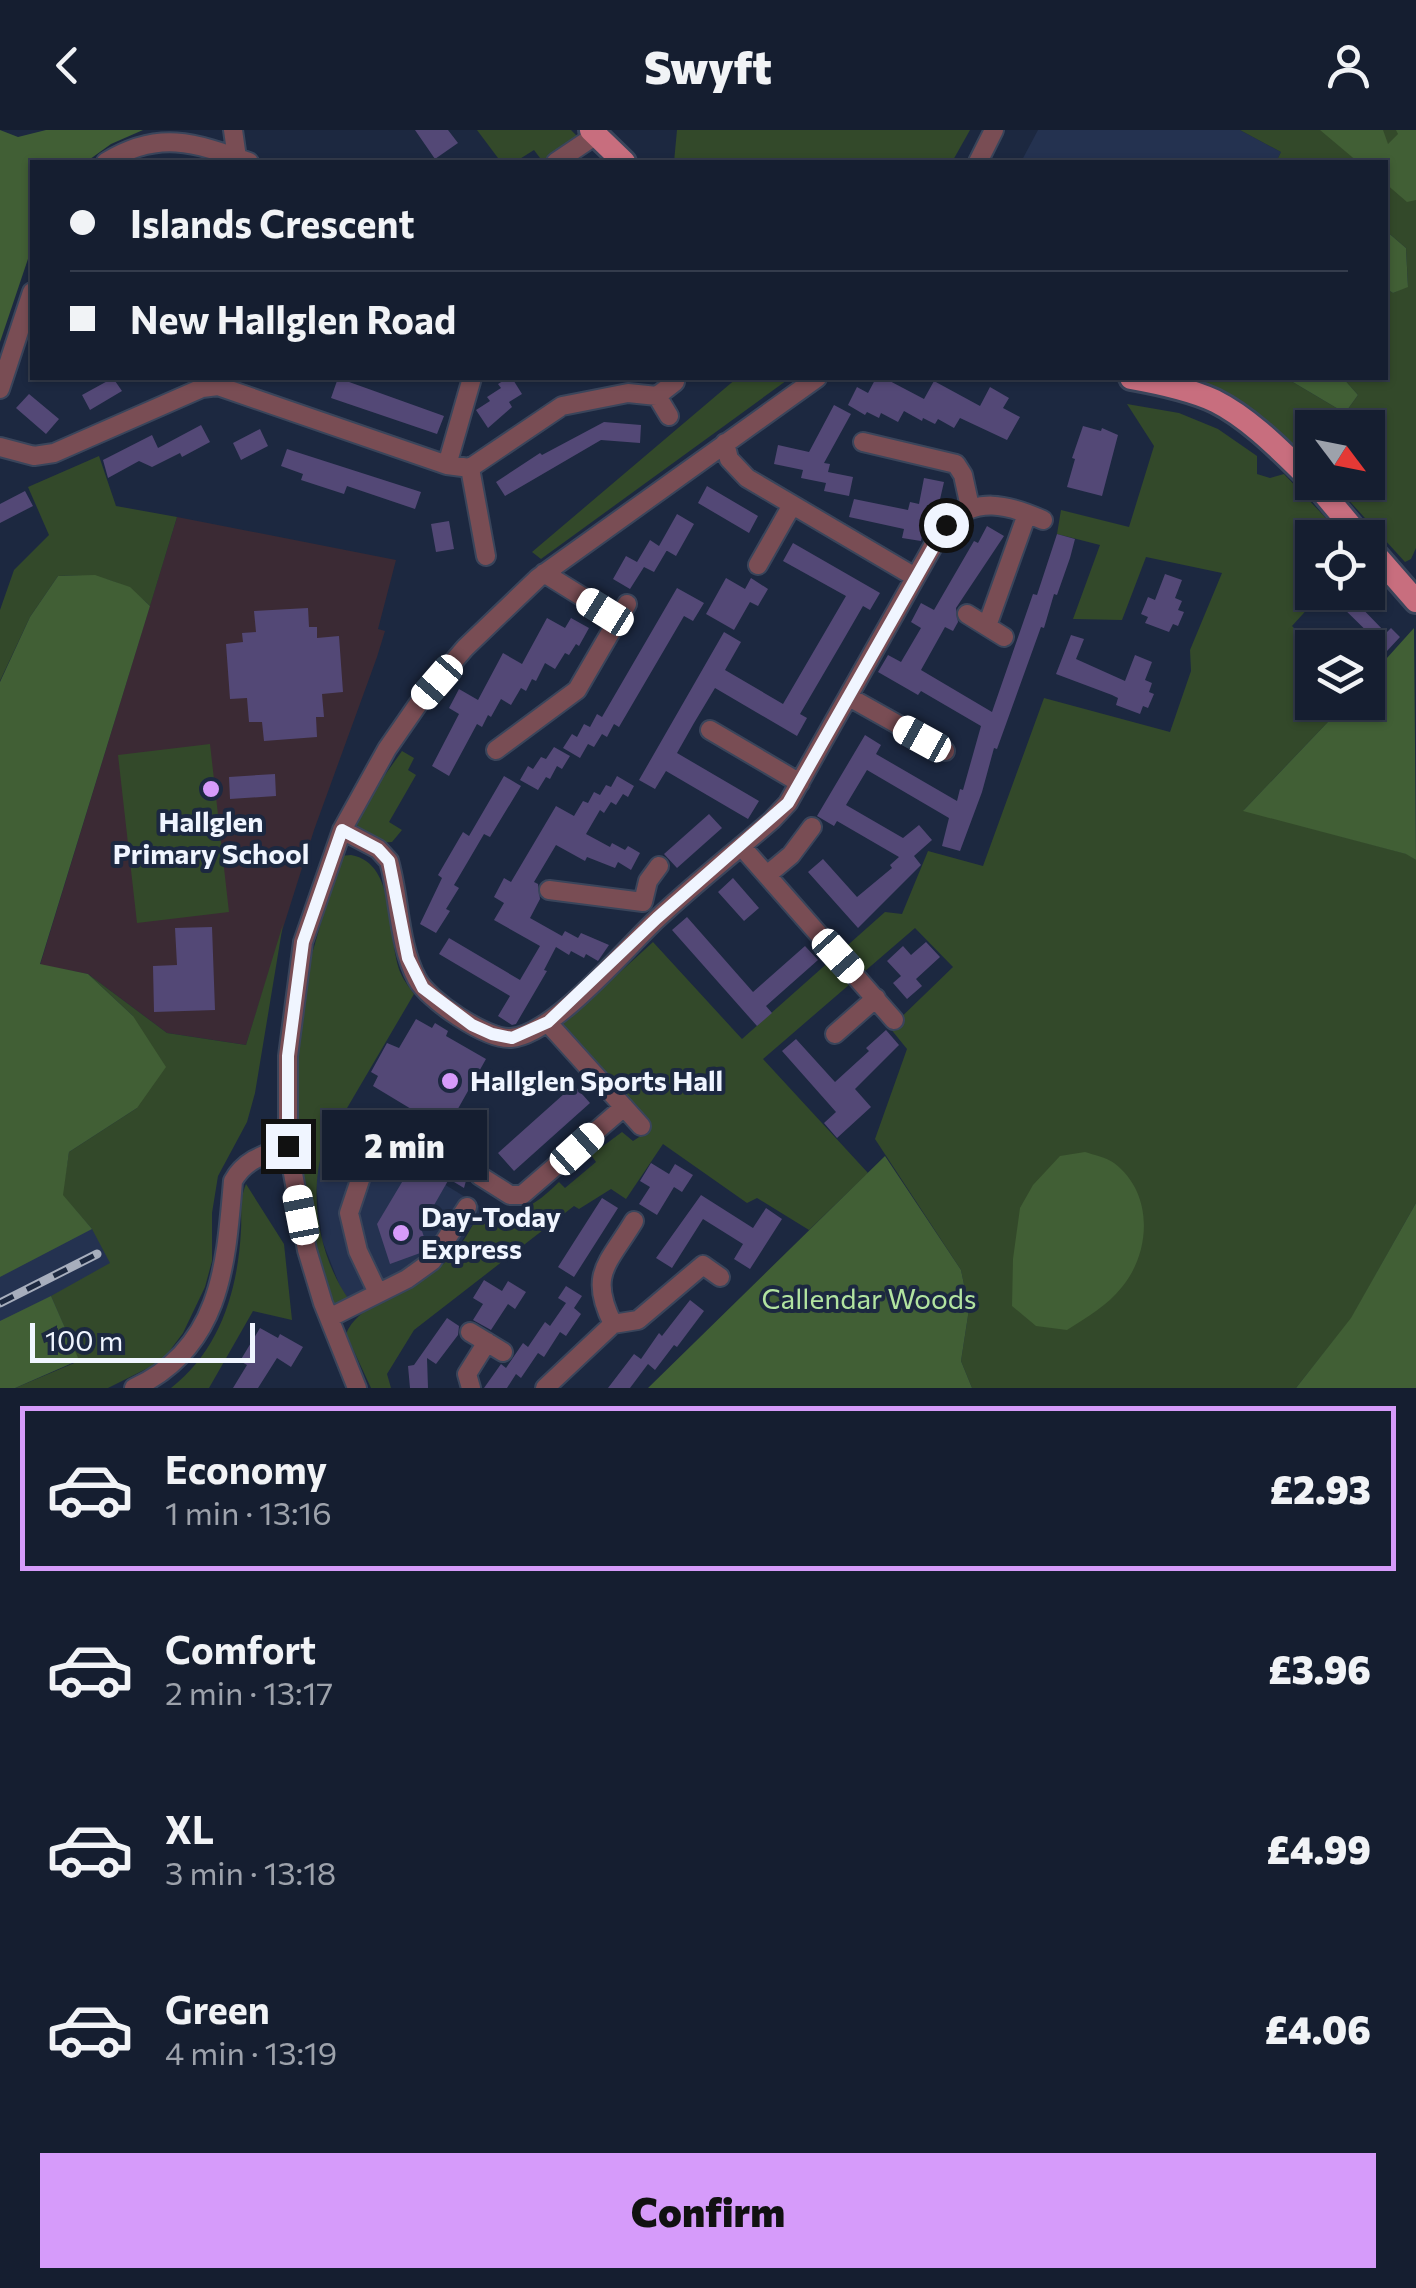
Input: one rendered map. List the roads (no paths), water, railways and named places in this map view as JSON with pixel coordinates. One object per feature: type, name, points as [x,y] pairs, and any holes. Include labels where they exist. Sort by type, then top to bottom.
[{"type":"main road","points":[[593,132],[622,160]]},
{"type":"main road","points":[[1142,380],[1216,402],[1264,436],[1295,465]]},
{"type":"main road","points":[[1328,500],[1346,520]]},
{"type":"main road","points":[[1385,565],[1416,601]]},
{"type":"street","points":[[233,130],[243,160]]},
{"type":"street","points":[[979,160],[994,130]]},
{"type":"street","points":[[558,160],[593,132]]},
{"type":"street","points":[[110,160],[150,137],[176,134],[243,160]]},
{"type":"street","points":[[0,389],[30,298]]},
{"type":"street","points":[[448,464],[471,380]]},
{"type":"street","points":[[358,1388],[307,1250],[288,1146],[288,1056],[303,942],[342,830],[387,749],[465,648],[544,573],[815,380]]},
{"type":"street","points":[[0,447],[34,456],[54,452],[202,388],[218,386],[448,464],[470,468],[562,406],[628,393],[657,396],[676,382]]},
{"type":"street","points":[[657,396],[669,416]]},
{"type":"street","points":[[863,442],[956,464],[963,475],[970,506]]},
{"type":"street","points":[[724,443],[737,470],[915,577]]},
{"type":"street","points":[[470,468],[486,556]]},
{"type":"street","points":[[342,830],[378,849],[389,861],[408,958],[423,988],[472,1025],[512,1038],[548,1022],[657,918],[772,820],[800,783],[946,525],[970,506],[988,504],[1035,517],[987,626]]},
{"type":"street","points":[[758,565],[792,505]]},
{"type":"street","points":[[496,750],[577,690],[623,612],[544,573]]},
{"type":"street","points":[[966,614],[1004,636]]},
{"type":"street","points":[[849,697],[944,751]]},
{"type":"street","points":[[710,730],[800,783]]},
{"type":"street","points":[[767,875],[791,855],[812,827]]},
{"type":"street","points":[[742,846],[894,1020]]},
{"type":"street","points":[[643,902],[648,881],[658,866]]},
{"type":"street","points":[[549,890],[643,902],[657,918]]},
{"type":"street","points":[[836,1034],[876,998]]},
{"type":"street","points":[[548,1022],[641,1126]]},
{"type":"street","points":[[480,1176],[510,1195],[522,1195],[624,1106]]},
{"type":"street","points":[[134,1388],[158,1377],[188,1350],[210,1316],[222,1276],[233,1180],[238,1171],[246,1163],[288,1146]]},
{"type":"street","points":[[361,1177],[349,1214],[358,1251],[378,1293]]},
{"type":"street","points":[[329,1318],[432,1261],[468,1207]]},
{"type":"street","points":[[613,1324],[601,1300],[601,1274],[634,1221]]},
{"type":"street","points":[[545,1388],[613,1324],[638,1320],[703,1265],[720,1277]]},
{"type":"street","points":[[471,1388],[467,1374],[478,1337],[504,1352]]},
{"type":"railway","points":[[0,1303],[97,1254]]},
{"type":"place","name":"Hallglen Primary School","points":[[211,789]]},
{"type":"place","name":"Hallglen Sports Hall","points":[[450,1081]]},
{"type":"place","name":"Day-Today Express","points":[[401,1233]]},
{"type":"park label","name":"Callendar Woods","points":[[869,1299]]}]
